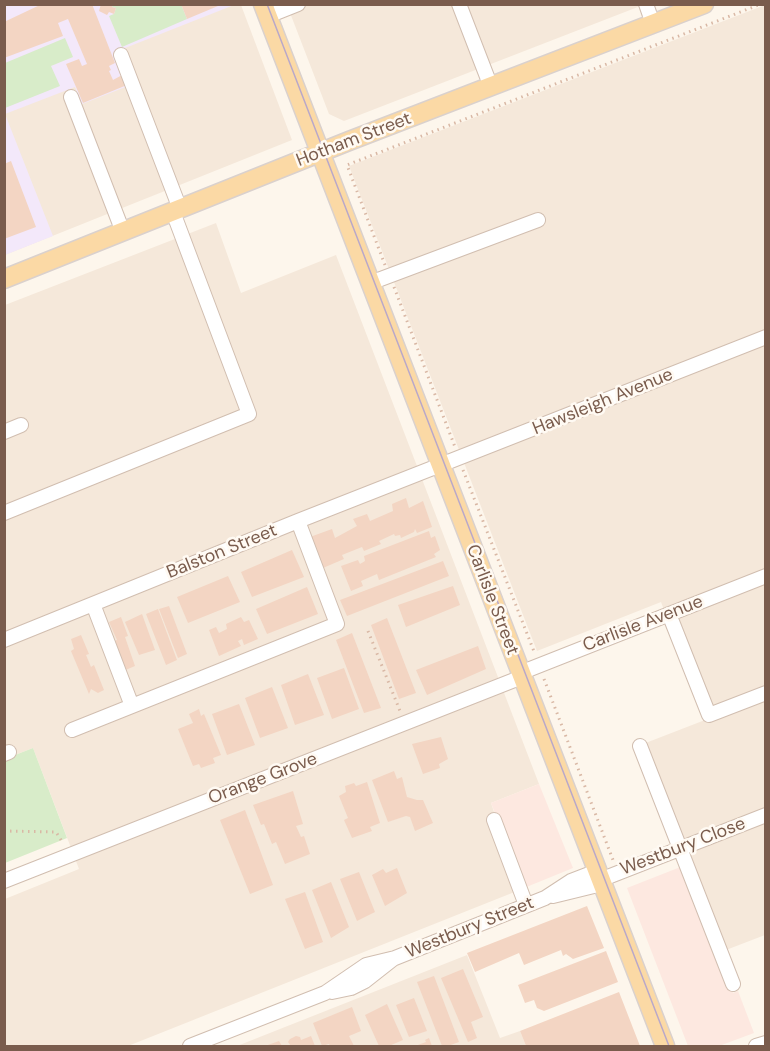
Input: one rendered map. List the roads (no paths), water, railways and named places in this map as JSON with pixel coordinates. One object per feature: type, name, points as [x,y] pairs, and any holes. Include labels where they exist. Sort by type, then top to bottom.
[{"type":"main road","name":"Hotham Street","points":[[4,279],[704,4]]},
{"type":"main road","name":"Carlisle Street","points":[[265,10],[665,1047]]},
{"type":"street","points":[[265,10],[298,4]]},
{"type":"street","points":[[459,4],[491,87]]},
{"type":"street","points":[[646,4],[653,24]]},
{"type":"street","points":[[4,513],[249,414],[122,55]]},
{"type":"street","points":[[71,97],[123,232]]},
{"type":"street","points":[[370,283],[538,219]]},
{"type":"street","name":"Hawsleigh Avenue","points":[[441,465],[765,337]]},
{"type":"street","points":[[4,432],[21,425]]},
{"type":"street","name":"Balston Street","points":[[4,640],[441,465]]},
{"type":"street","points":[[72,730],[337,624],[298,521]]},
{"type":"street","name":"Carlisle Avenue","points":[[521,675],[538,665],[765,576]]},
{"type":"street","points":[[93,604],[132,706]]},
{"type":"street","points":[[669,614],[709,716],[765,693]]},
{"type":"street","name":"Orange Grove","points":[[4,881],[405,724],[521,675]]},
{"type":"street","points":[[640,746],[733,984]]},
{"type":"street","name":"Westbury Close","points":[[600,878],[765,815]]},
{"type":"street","points":[[494,820],[526,905]]},
{"type":"street","name":"Westbury Street","points":[[190,1047],[325,993],[366,965],[394,958],[545,898],[571,881],[600,878]]},
{"type":"street","points":[[756,1047],[765,1043]]},
{"type":"tram line","points":[[267,4],[669,1046]]}]
